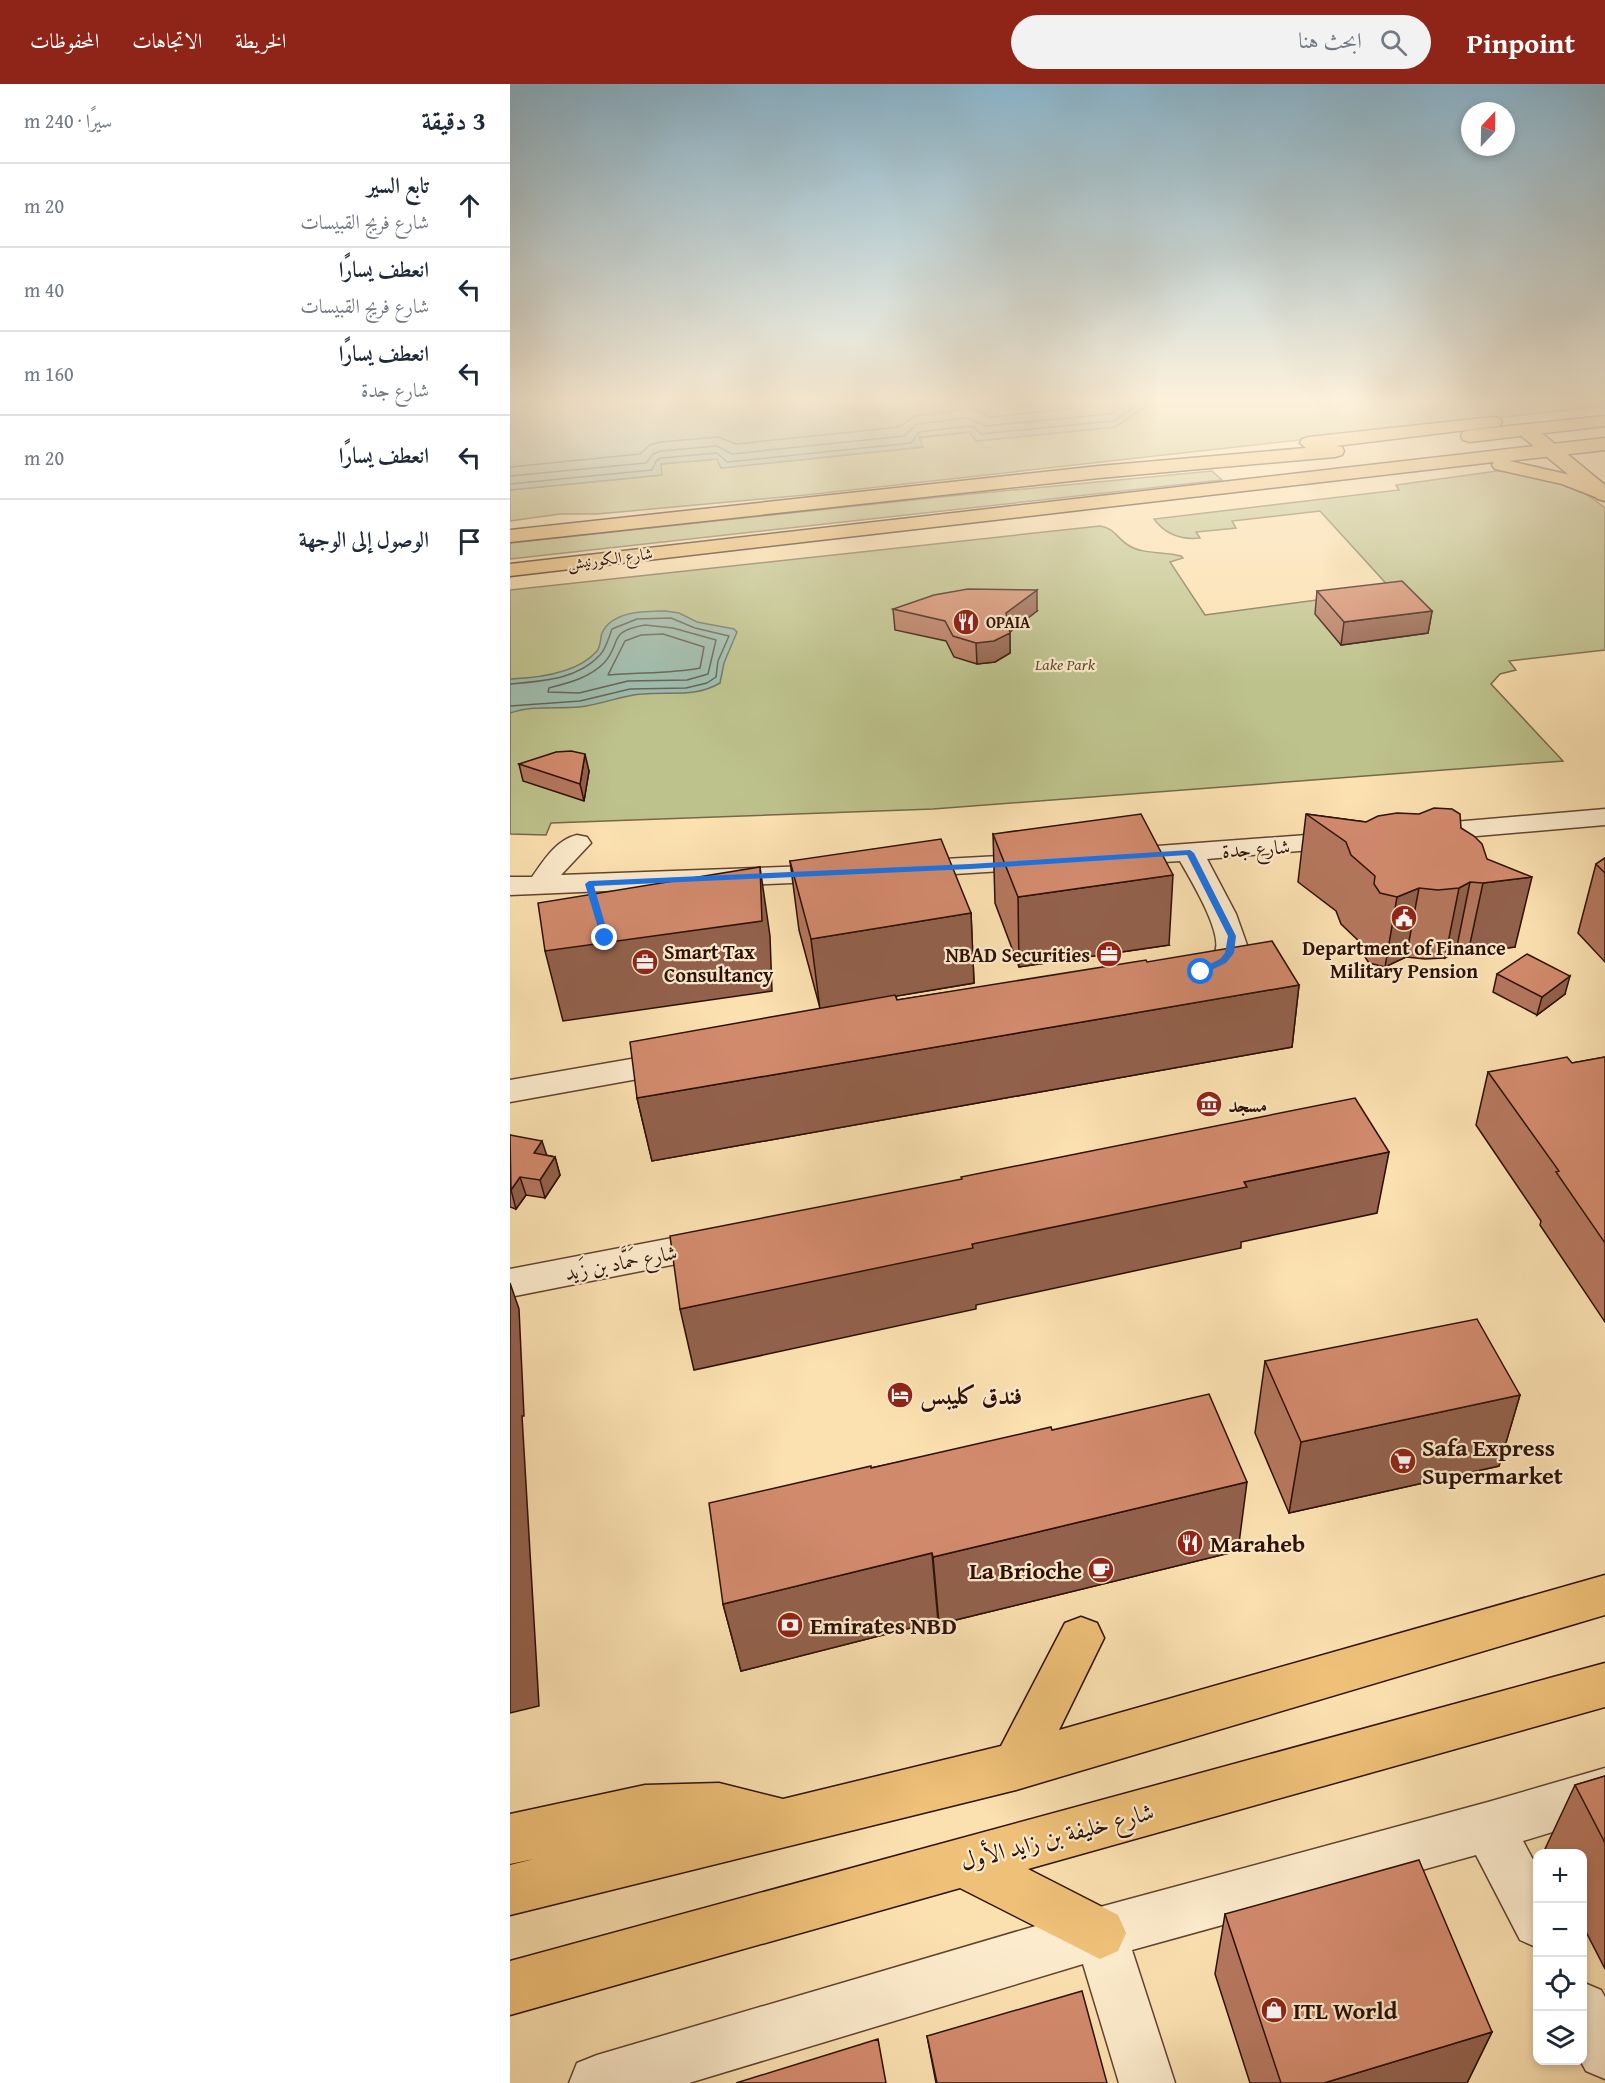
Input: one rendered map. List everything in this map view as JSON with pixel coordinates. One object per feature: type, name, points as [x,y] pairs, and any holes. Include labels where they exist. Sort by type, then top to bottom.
[{"type":"main road","name":"شارع الكورنيش","points":[[510,536],[885,495]]},
{"type":"main road","name":"شارع الكورنيش","points":[[510,570],[1150,495]]},
{"type":"main road","points":[[510,1890],[1016,1766],[1605,1595]]},
{"type":"main road","points":[[1016,1766],[1082,1638]]},
{"type":"main road","name":"شارع خليفة بن زايد الأول","points":[[510,1988],[1605,1685]]},
{"type":"main road","points":[[510,1839],[645,1810],[719,1808],[784,1823]]},
{"type":"main road","points":[[961,1862],[1100,1933]]},
{"type":"street","name":"شارع جدة","points":[[510,886],[540,885],[592,894],[875,871],[1190,853],[1605,817]]},
{"type":"street","points":[[540,885],[557,861],[578,843]]},
{"type":"street","points":[[1164,979],[1201,972],[1214,967],[1229,953],[1232,945],[1232,936],[1190,853]]},
{"type":"street","points":[[510,1091],[709,1057]]},
{"type":"street","name":"شارع حَمَّاد بن زَيد","points":[[510,1283],[743,1238]]},
{"type":"street","points":[[597,2083],[1100,1933],[1488,1827],[1605,1792]]},
{"type":"street","points":[[1488,1827],[1533,1913]]},
{"type":"street","points":[[1100,1933],[1147,2083]]},
{"type":"street","points":[[1583,2011],[1605,2052]]},
{"type":"green space","points":[[510,495],[803,495],[597,514],[560,514],[510,521]]},
{"type":"green space","points":[[1084,495],[510,559],[510,543],[950,496]]},
{"type":"green space","name":"Lake Park","points":[[1354,495],[1588,495],[1605,508],[1605,650],[1509,661],[1516,670],[1500,674],[1491,684],[1563,761],[933,809],[551,823],[546,835],[510,834],[510,590],[1100,526],[1109,529],[1134,548],[1181,556],[1183,558],[1170,562],[1205,615],[1392,590],[1320,511],[1232,521],[1236,528],[1196,532],[1200,538],[1180,537],[1163,529],[1154,519]]},
{"type":"water","points":[[665,611],[679,613],[697,622],[734,629],[737,632],[724,663],[720,683],[701,691],[635,695],[587,706],[536,708],[510,713],[510,679],[544,676],[579,665],[597,651],[602,633],[613,620],[630,614]]},
{"type":"building","points":[[1402,581],[1432,611],[1344,622],[1317,591]]},
{"type":"building","points":[[968,589],[1037,590],[1006,613],[1010,633],[994,641],[976,643],[953,636],[945,621],[893,609],[934,595]]},
{"type":"building","points":[[571,751],[585,754],[580,784],[519,764],[556,752]]},
{"type":"building","points":[[1434,808],[1452,809],[1460,814],[1461,828],[1482,844],[1487,859],[1532,877],[1483,883],[1470,882],[1459,888],[1438,890],[1419,888],[1397,897],[1380,893],[1374,884],[1375,876],[1351,855],[1346,842],[1306,814],[1366,822],[1378,816],[1397,813],[1419,814]]},
{"type":"building","points":[[1141,814],[1173,875],[1018,897],[993,834]]},
{"type":"building","points":[[941,839],[971,913],[811,939],[790,861]]},
{"type":"building","points":[[1605,858],[1605,873],[1596,864]]},
{"type":"building","points":[[760,867],[762,921],[545,951],[538,903]]},
{"type":"building","points":[[1272,941],[1299,985],[637,1098],[630,1042],[895,995],[897,1000]]},
{"type":"building","points":[[1527,954],[1570,976],[1542,997],[1497,974]]},
{"type":"building","points":[[1567,1057],[1572,1063],[1605,1057],[1605,1243],[1556,1172],[1559,1171],[1488,1072]]},
{"type":"building","points":[[1355,1098],[1389,1152],[1244,1182],[1247,1187],[972,1244],[973,1248],[680,1309],[670,1236]]},
{"type":"building","points":[[510,1135],[542,1141],[534,1153],[555,1157],[540,1180],[520,1177],[511,1190]]},
{"type":"building","points":[[1477,1319],[1520,1395],[1301,1442],[1265,1361]]},
{"type":"building","points":[[1209,1394],[1247,1482],[933,1557],[932,1553],[723,1604],[709,1503]]},
{"type":"building","points":[[1605,1776],[1605,1843],[1575,1785]]},
{"type":"building","points":[[1419,1860],[1492,2032],[1324,2083],[1281,2083],[1225,1914]]},
{"type":"building","points":[[1082,1991],[1107,2083],[937,2083],[927,2036]]},
{"type":"building","points":[[878,2039],[886,2083],[736,2083]]},
{"type":"place","name":"OPAIA","points":[[966,622]]},
{"type":"place","name":"Department of Finance Military Pension","points":[[1404,918]]},
{"type":"place","name":"NBAD Securities","points":[[1109,954]]},
{"type":"place","name":"Smart Tax Consultancy","points":[[645,962]]},
{"type":"place","name":"مسجد","points":[[1209,1104]]},
{"type":"place","name":"فندق كليبس","points":[[900,1395]]},
{"type":"place","name":"Safa Express Supermarket","points":[[1403,1461]]},
{"type":"place","name":"Maraheb","points":[[1190,1543]]},
{"type":"place","name":"La Brioche","points":[[1101,1570]]},
{"type":"place","name":"Emirates NBD","points":[[790,1625]]},
{"type":"place","name":"ITL World","points":[[1274,2010]]},
{"type":"route","points":[[605,938],[589,884],[970,867],[1190,853],[1232,936],[1232,945],[1223,961],[1201,972]]}]
